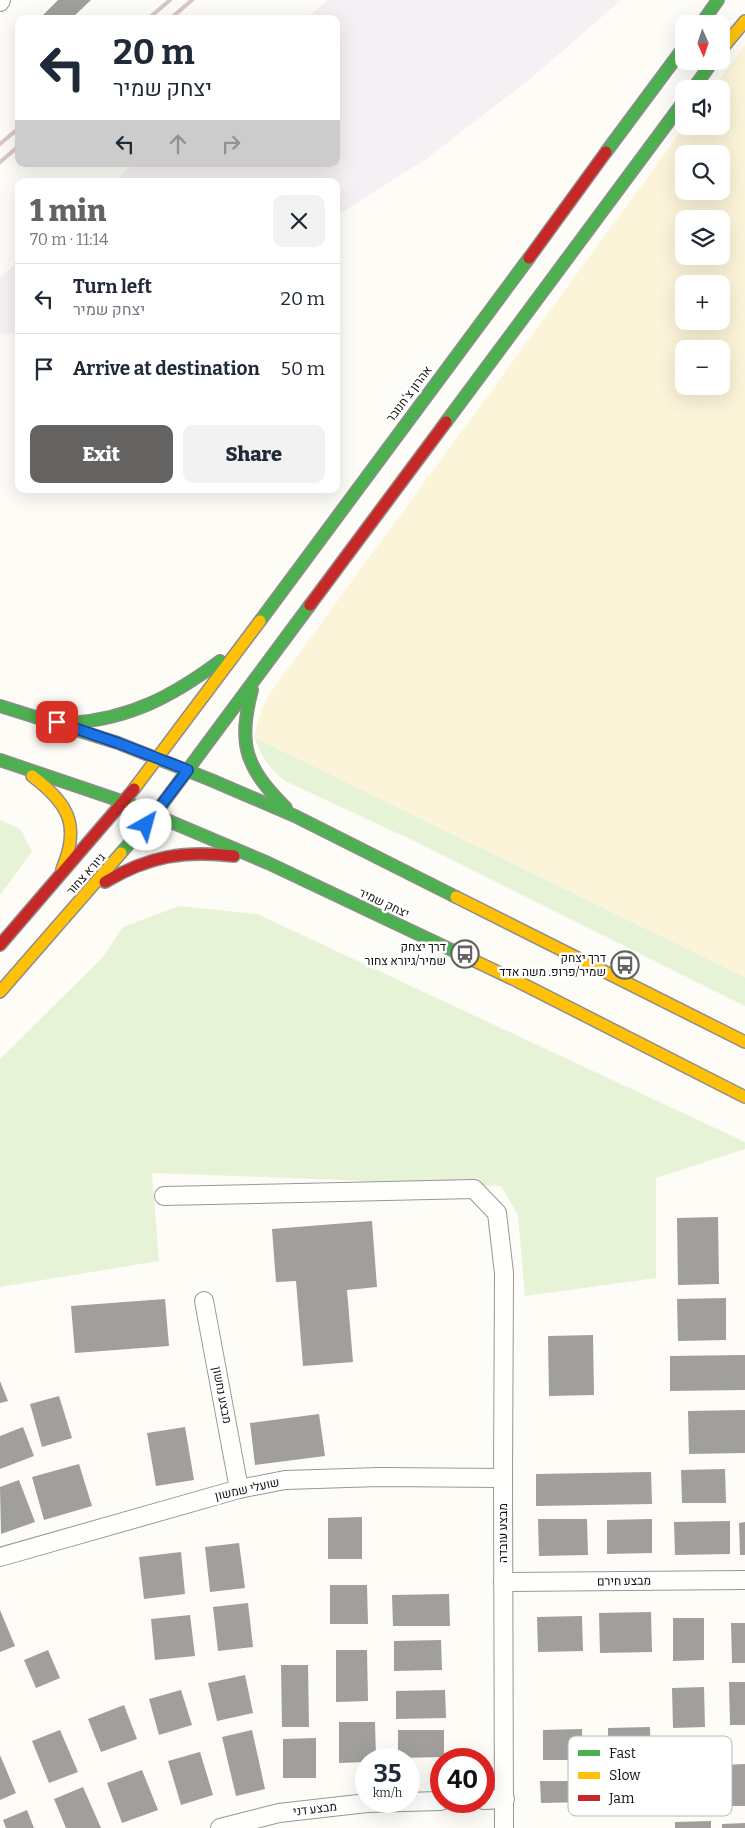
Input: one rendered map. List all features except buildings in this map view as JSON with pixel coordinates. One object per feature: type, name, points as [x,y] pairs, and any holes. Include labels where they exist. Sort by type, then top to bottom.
[{"type":"main road","points":[[707,15],[718,0]]},
{"type":"main road","points":[[730,39],[745,21]]},
{"type":"main road","name":"אהרון צ'חנובר","points":[[157,758],[675,60]]},
{"type":"main road","points":[[188,770],[675,113]]},
{"type":"main road","points":[[57,722],[84,723],[110,718],[135,711],[158,701],[181,689],[244,640]]},
{"type":"main road","points":[[258,676],[250,695],[244,726],[244,742],[248,758],[257,776],[271,794],[295,816]]},
{"type":"main road","points":[[0,706],[57,722],[157,758],[295,816],[745,1042]]},
{"type":"main road","name":"גיורא צחור","points":[[0,945],[124,802],[157,758]]},
{"type":"main road","name":"יצחק שמיר","points":[[0,760],[156,814],[268,863],[515,980],[745,1097]]},
{"type":"main road","points":[[12,764],[47,787],[59,799],[70,820],[71,845],[65,863],[54,884]]},
{"type":"main road","name":"גיורא צחור","points":[[0,992],[156,814],[188,770]]},
{"type":"main road","points":[[69,913],[101,885],[124,870],[147,860],[170,854],[218,853],[268,863]]},
{"type":"main road","points":[[719,1029],[745,1034]]},
{"type":"street","name":"מבצע עובדה","points":[[164,1196],[474,1188],[497,1213],[504,1273],[502,1478],[504,1828]]},
{"type":"street","name":"מבצע נחשון","points":[[204,1300],[239,1489]]},
{"type":"street","name":"שועלי שמשון","points":[[0,1557],[239,1489],[285,1480],[379,1477],[502,1478]]},
{"type":"street","name":"מבצע חירם","points":[[503,1582],[745,1580]]},
{"type":"street","points":[[495,1799],[505,1799]]},
{"type":"street","name":"מבצע דני","points":[[220,1828],[279,1813],[367,1803],[430,1801]]},
{"type":"shaded area","points":[[328,0],[621,0],[529,80],[426,159],[340,213],[340,178],[118,178],[130,167],[340,167],[340,15],[311,15]]},
{"type":"shaded area","points":[[15,264],[15,333],[0,334],[0,277]]},
{"type":"green space","points":[[254,737],[745,977],[745,1006],[412,840],[285,781],[273,771],[260,751]]},
{"type":"green space","points":[[0,820],[20,829],[32,851],[0,895]]},
{"type":"green space","points":[[179,906],[257,914],[745,1142],[745,1149],[656,1178],[656,1278],[525,1296],[518,1215],[501,1186],[152,1173],[159,1261],[0,1287],[0,1059],[102,958],[123,927]]},
{"type":"sand","points":[[745,45],[745,977],[254,737],[261,711],[268,696],[678,135],[730,135],[730,80],[720,80],[727,70],[730,70],[730,66]]},
{"type":"railway","points":[[153,15],[170,0]]},
{"type":"railway","points":[[175,15],[192,0]]},
{"type":"railway","points":[[0,144],[15,131]]},
{"type":"railway","points":[[0,162],[15,149]]},
{"type":"traffic: fast","points":[[707,15],[718,0]]},
{"type":"traffic: fast","points":[[606,152],[675,59]]},
{"type":"traffic: fast","points":[[699,80],[707,70]]},
{"type":"traffic: fast","points":[[446,422],[675,113]]},
{"type":"traffic: fast","points":[[260,621],[529,258]]},
{"type":"traffic: fast","points":[[121,853],[155,814],[310,605]]},
{"type":"traffic: fast","points":[[70,723],[112,717],[150,704],[203,674],[220,661]]},
{"type":"traffic: fast","points":[[252,690],[245,726],[248,755],[254,768],[272,794],[286,808]]},
{"type":"traffic: fast","points":[[0,706],[118,743],[211,780],[295,816],[456,897]]},
{"type":"traffic: fast","points":[[0,760],[124,802],[268,863],[458,953]]},
{"type":"traffic: slow","points":[[730,39],[745,21]]},
{"type":"traffic: slow","points":[[134,789],[260,621]]},
{"type":"traffic: slow","points":[[32,776],[55,796],[68,816],[70,840],[68,853],[62,869]]},
{"type":"traffic: slow","points":[[0,992],[121,853]]},
{"type":"traffic: slow","points":[[456,897],[745,1042]]},
{"type":"traffic: slow","points":[[458,953],[745,1097]]},
{"type":"traffic: jam","points":[[529,258],[606,152]]},
{"type":"traffic: jam","points":[[310,605],[446,422]]},
{"type":"traffic: jam","points":[[0,945],[134,789]]},
{"type":"traffic: jam","points":[[105,882],[137,866],[167,857],[199,854],[234,856]]},
{"type":"place","name":"דרך יצחק שמיר/גיורא צחור","points":[[465,954]]},
{"type":"place","name":"דרך יצחק שמיר/פרופ. משה אדד","points":[[625,965]]},
{"type":"route","points":[[57,722],[188,770],[146,825]]}]
